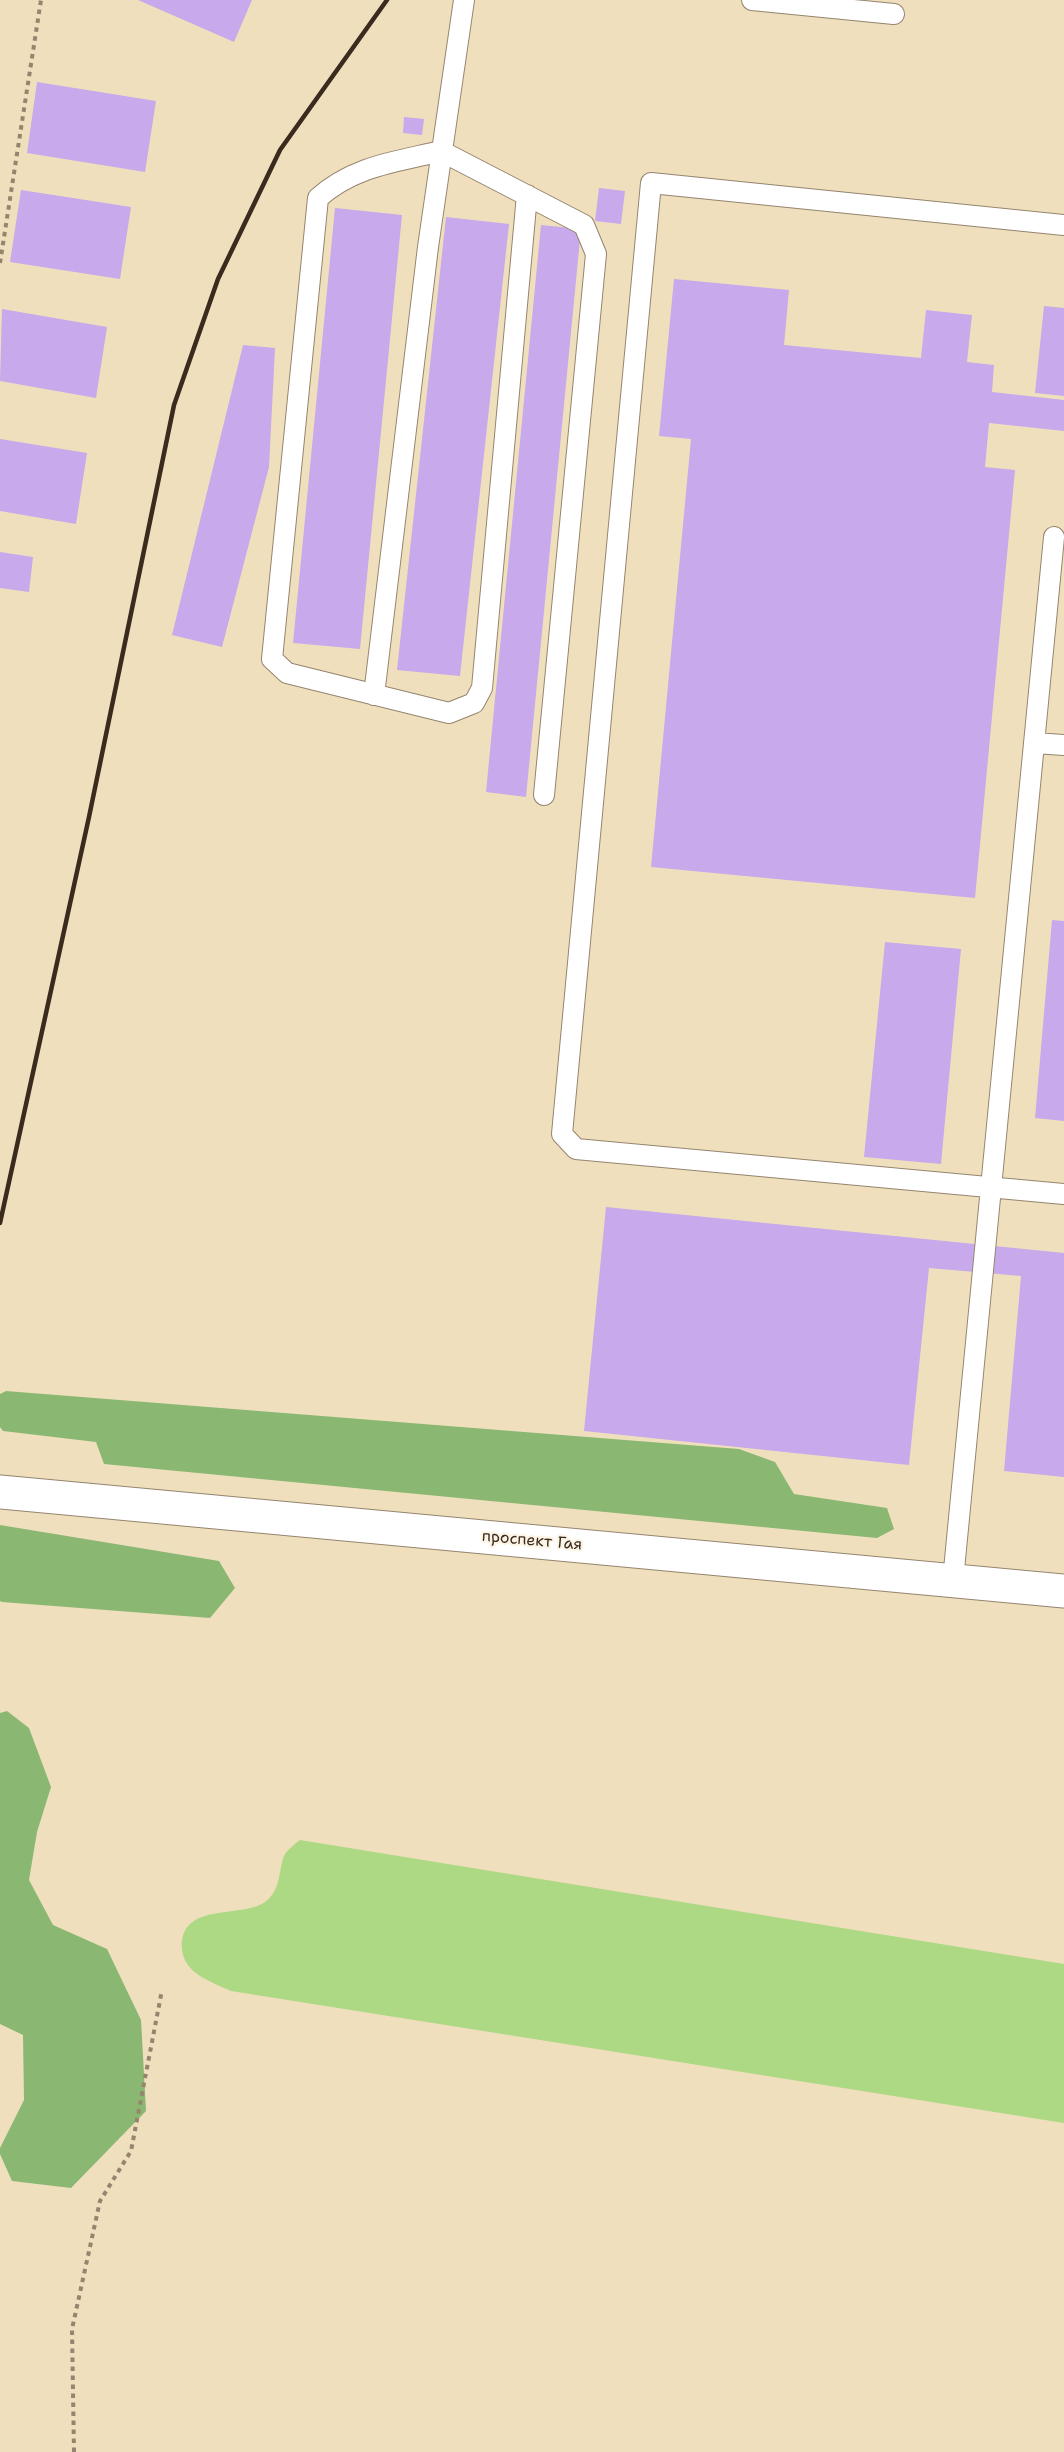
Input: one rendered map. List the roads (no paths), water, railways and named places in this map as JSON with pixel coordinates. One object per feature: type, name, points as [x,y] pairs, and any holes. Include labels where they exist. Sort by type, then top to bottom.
[{"type":"street","name":"проспект Гая","points":[[0,1492],[1064,1591]]},
{"type":"lane","points":[[374,695],[441,152],[464,0]]},
{"type":"lane","points":[[752,0],[894,14]]},
{"type":"lane","points":[[527,195],[482,688],[474,703],[449,713],[287,674],[272,659],[318,198],[336,182],[360,170],[441,152],[527,195],[584,225],[596,254],[544,795]]},
{"type":"lane","points":[[1064,225],[651,183],[562,1134],[576,1149],[1064,1194]]},
{"type":"lane","points":[[953,1580],[1054,537]]},
{"type":"lane","points":[[1034,743],[1064,745]]},
{"type":"railway","points":[[0,1223],[89,817],[174,405],[218,279],[280,150],[387,0]]}]
